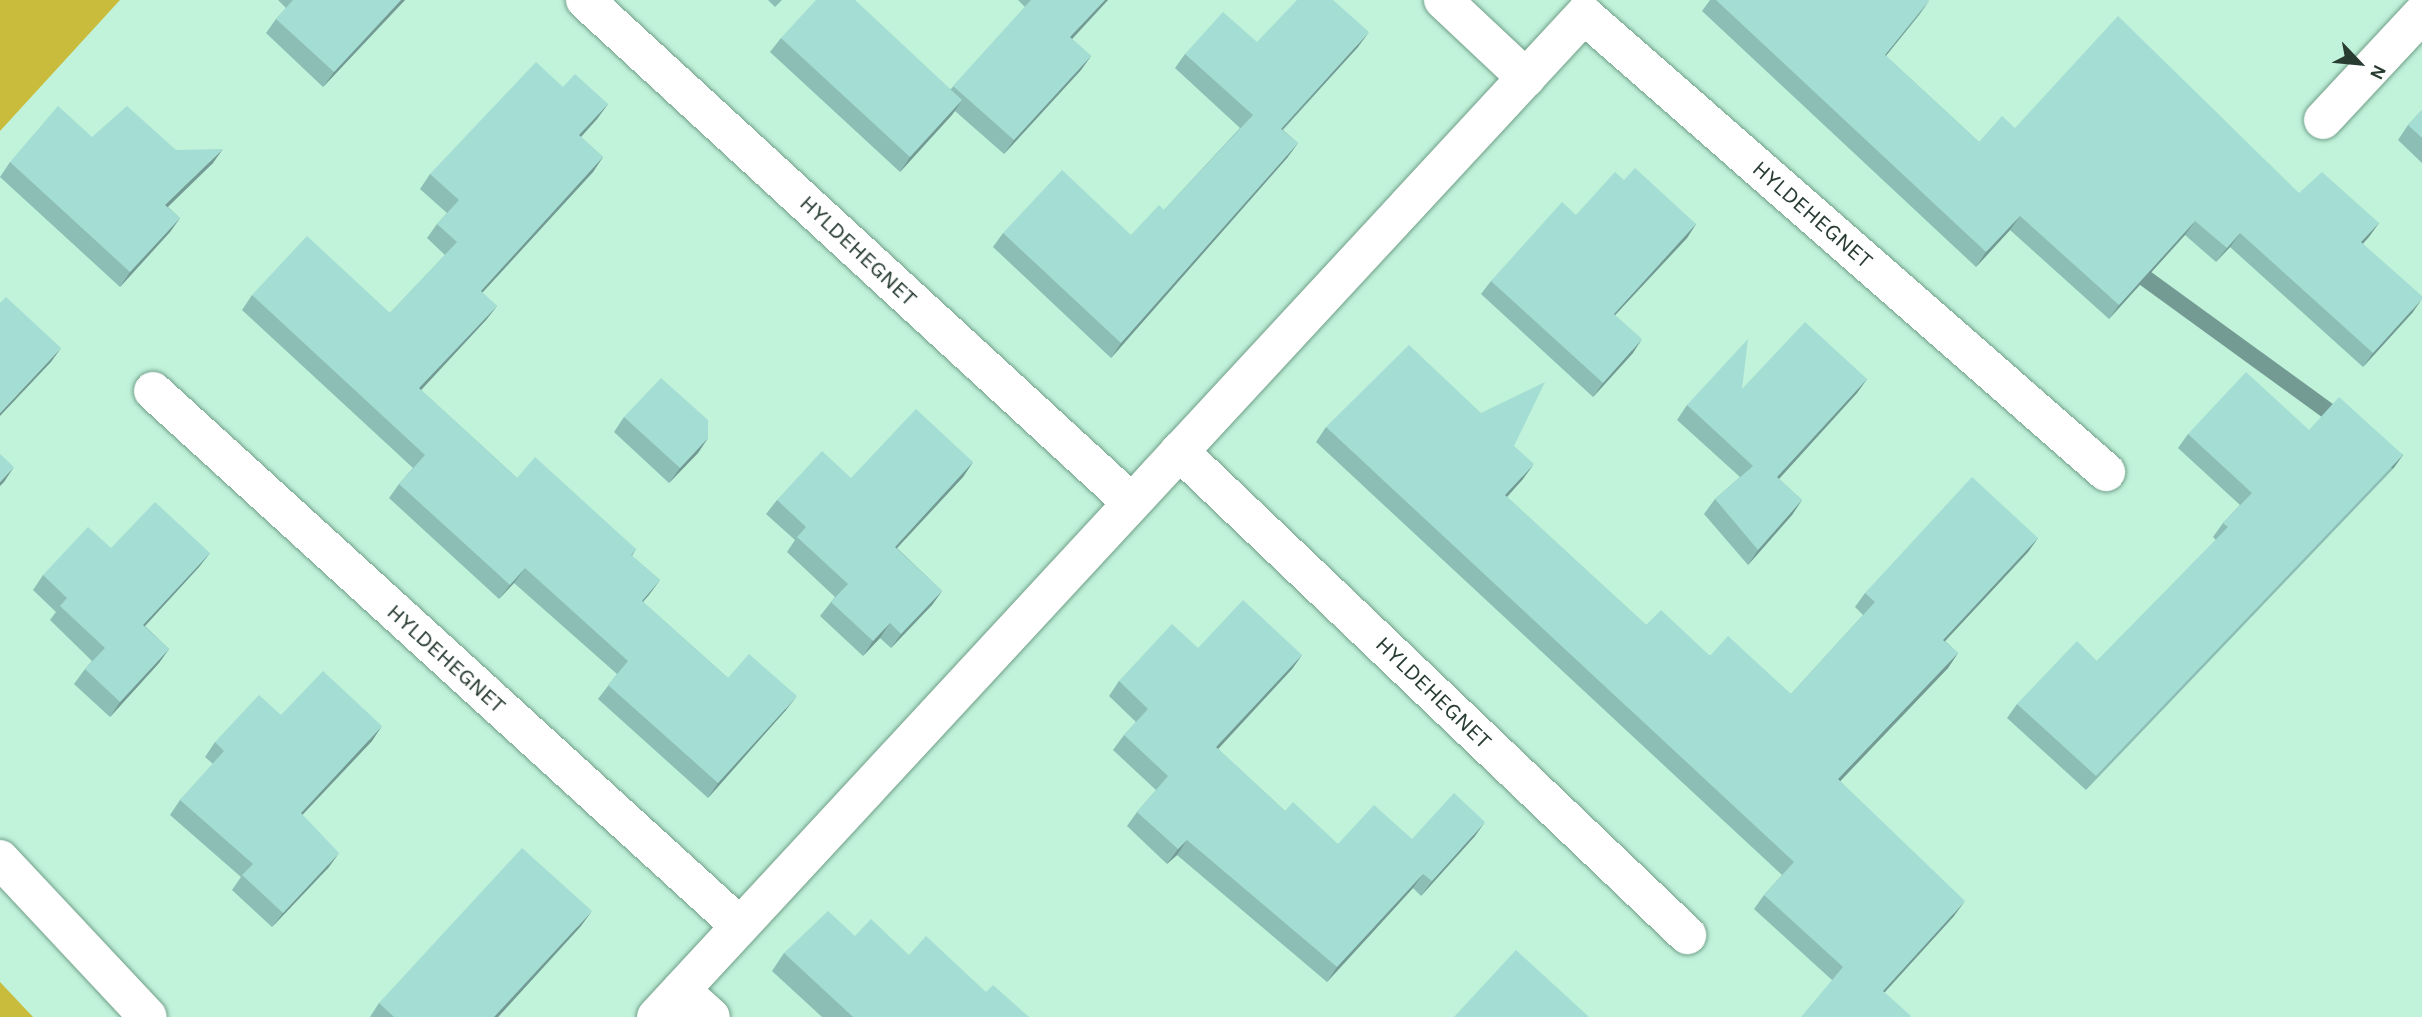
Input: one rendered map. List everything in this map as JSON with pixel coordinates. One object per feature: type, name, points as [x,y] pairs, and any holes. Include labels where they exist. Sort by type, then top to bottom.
[{"type":"street","name":"HYLDEHEGNET","points":[[585,0],[1132,503]]},
{"type":"street","points":[[1443,0],[1526,78]]},
{"type":"street","points":[[2323,120],[2422,14]]},
{"type":"street","name":"HYLDEHEGNET","points":[[711,1017],[669,1004],[1584,15],[2106,472]]},
{"type":"street","name":"HYLDEHEGNET","points":[[153,391],[740,926]]},
{"type":"street","name":"HYLDEHEGNET","points":[[1179,451],[1687,935]]},
{"type":"street","points":[[0,859],[148,1017]]},
{"type":"shaded area","points":[[0,0],[120,0],[0,131]]},
{"type":"shaded area","points":[[0,982],[33,1017],[0,1017]]},
{"type":"building","points":[[293,0],[401,0],[334,72],[276,19]]},
{"type":"building","points":[[816,0],[855,0],[962,100],[910,157],[781,38]]},
{"type":"building","points":[[1031,0],[1105,0],[1070,37],[1091,56],[1014,140],[953,86]]},
{"type":"building","points":[[1297,0],[1333,0],[1369,32],[1281,129],[1298,143],[1121,343],[1003,233],[1062,170],[1131,235],[1159,205],[1164,210],[1253,115],[1185,54],[1223,12],[1257,42]]},
{"type":"building","points":[[1716,0],[1929,0],[1885,55],[1979,142],[2002,116],[2015,128],[2118,16],[2299,193],[2322,172],[2379,223],[2361,242],[2422,296],[2422,299],[2373,353],[2240,233],[2227,248],[2195,221],[2119,305],[2020,216],[1986,252]]},
{"type":"building","points":[[536,62],[563,87],[575,74],[608,104],[579,135],[603,157],[481,291],[497,306],[419,388],[517,478],[535,457],[636,549],[631,555],[660,580],[642,601],[728,678],[749,654],[797,696],[718,783],[608,685],[628,661],[525,568],[510,585],[399,484],[425,455],[252,295],[307,236],[390,313],[457,242],[437,224],[459,200],[430,174]]},
{"type":"building","points":[[58,106],[92,137],[127,106],[176,150],[223,149],[165,205],[180,218],[130,272],[10,162]]},
{"type":"building","points":[[2422,110],[2422,138],[2408,125]]},
{"type":"building","points":[[1635,168],[1696,224],[1614,314],[1642,339],[1603,383],[1491,281],[1562,202],[1576,215],[1615,172],[1624,180]]},
{"type":"building","points":[[6,297],[61,348],[0,413],[0,303]]},
{"type":"building","points":[[1805,322],[1867,379],[1777,477],[1802,500],[1758,550],[1715,499],[1753,466],[1687,405],[1748,339],[1742,389]]},
{"type":"building","points":[[1409,345],[1481,413],[1545,382],[1514,446],[1534,464],[1505,495],[1646,625],[1661,610],[1710,656],[1728,636],[1791,694],[1875,602],[1865,593],[1972,477],[2038,538],[1943,640],[1958,653],[1838,779],[1965,901],[1883,991],[1910,1017],[1801,1017],[1843,967],[1764,895],[1794,862],[1326,427]]},
{"type":"building","points":[[2246,372],[2309,430],[2339,397],[2403,455],[2096,776],[2017,704],[2077,641],[2097,661],[2228,527],[2223,523],[2252,493],[2188,434]]},
{"type":"building","points":[[661,378],[708,420],[708,438],[680,468],[624,417]]},
{"type":"building","points":[[916,409],[973,462],[895,547],[942,591],[901,634],[890,623],[873,641],[831,602],[848,584],[797,537],[806,527],[777,500],[822,451],[851,478]]},
{"type":"building","points":[[0,454],[14,467],[0,482]]},
{"type":"building","points":[[155,502],[210,553],[143,625],[169,649],[120,702],[85,669],[105,648],[60,606],[67,598],[43,575],[88,527],[111,548]]},
{"type":"building","points":[[1243,600],[1302,655],[1216,747],[1285,811],[1293,802],[1338,844],[1374,805],[1412,839],[1454,793],[1485,822],[1432,881],[1423,874],[1337,967],[1187,840],[1178,849],[1137,812],[1168,776],[1124,735],[1148,709],[1119,681],[1172,624],[1198,648]]},
{"type":"building","points":[[323,671],[382,726],[301,813],[339,853],[283,913],[242,875],[253,864],[180,800],[224,751],[215,742],[259,695],[281,715]]},
{"type":"building","points":[[522,848],[592,911],[494,1017],[394,1017],[379,1003]]},
{"type":"building","points":[[828,911],[855,936],[871,919],[909,955],[926,936],[986,992],[993,985],[1029,1017],[853,1017],[784,953]]},
{"type":"building","points":[[1516,950],[1589,1017],[1454,1017]]}]
